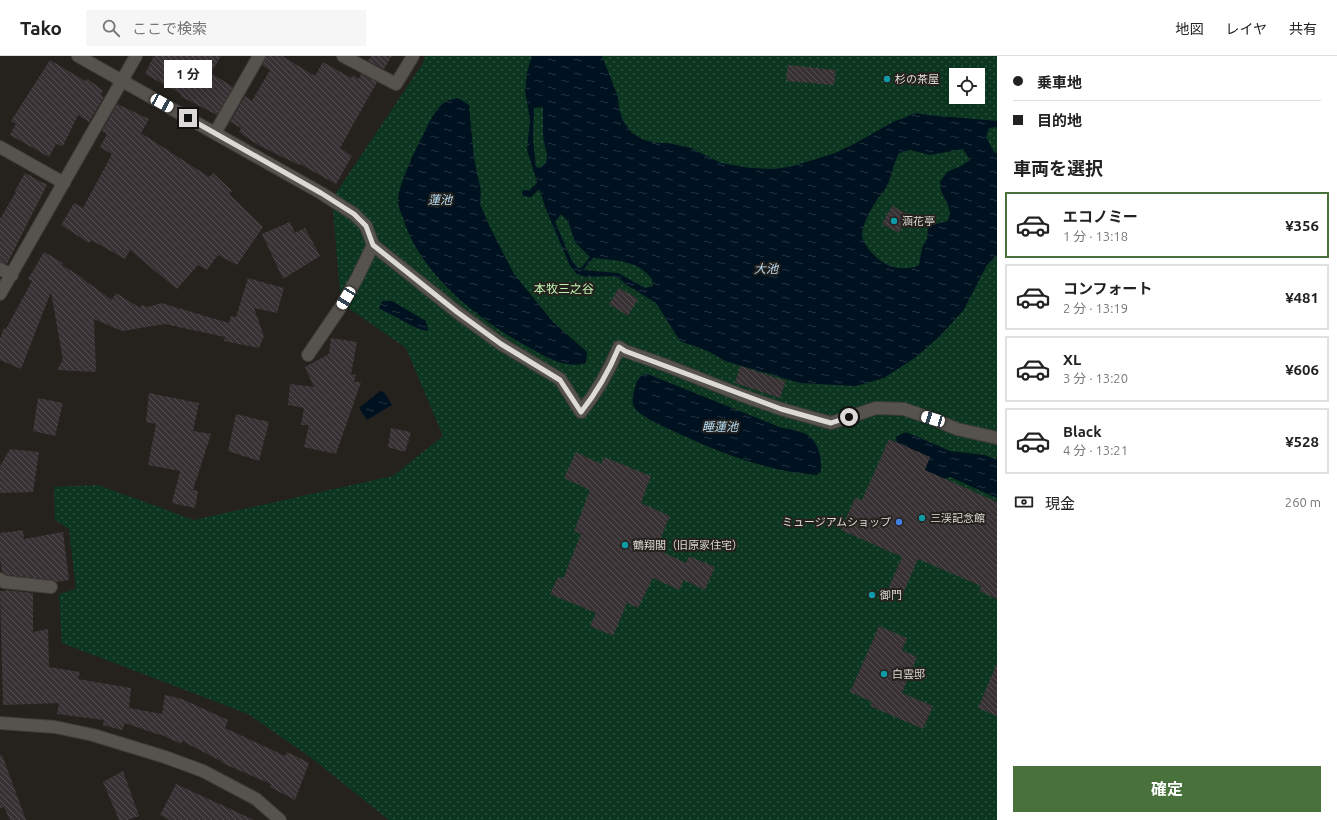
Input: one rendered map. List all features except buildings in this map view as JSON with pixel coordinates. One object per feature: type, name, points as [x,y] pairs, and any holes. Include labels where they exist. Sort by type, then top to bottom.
[{"type":"street","points":[[78,56],[321,193],[354,214],[366,226],[373,245],[457,312],[501,344],[560,380],[581,412],[594,396],[611,367],[619,347],[625,351],[741,395],[781,409],[831,423],[876,408],[904,410],[933,419],[957,429],[997,438]]},
{"type":"street","points":[[0,294],[136,56]]},
{"type":"street","points":[[215,133],[259,56]]},
{"type":"street","points":[[343,56],[396,84],[413,56]]},
{"type":"street","points":[[0,147],[64,183]]},
{"type":"street","points":[[308,355],[347,296],[373,245]]},
{"type":"street","points":[[0,269],[12,274]]},
{"type":"street","points":[[0,579],[4,582],[51,588]]},
{"type":"street","points":[[0,723],[55,727],[93,735],[165,757],[203,771],[256,799],[280,820]]},
{"type":"green space","points":[[425,56],[997,56],[997,820],[389,820],[309,756],[248,714],[62,643],[59,594],[76,589],[69,529],[55,520],[54,487],[98,485],[194,520],[393,476],[443,436],[406,348],[341,303],[332,199],[423,63]]},
{"type":"water","name":"大池","points":[[532,56],[602,56],[618,97],[619,108],[623,121],[632,133],[644,140],[691,148],[721,163],[750,168],[775,169],[793,166],[835,153],[893,122],[916,113],[997,121],[997,127],[989,128],[986,137],[994,152],[997,154],[997,255],[987,265],[963,311],[938,338],[916,357],[884,378],[856,386],[800,383],[725,361],[710,352],[680,341],[656,303],[620,279],[611,276],[586,277],[577,274],[570,266],[545,207],[527,150],[530,120],[525,91],[527,72]],"holes":[[[543,107],[543,136],[547,156],[546,163],[540,168],[536,167],[533,139],[534,108]],[[963,149],[970,160],[947,172],[940,182],[941,191],[950,213],[948,221],[928,226],[927,239],[922,248],[919,265],[906,268],[892,267],[881,261],[867,247],[862,234],[864,225],[873,206],[886,188],[899,153],[910,150],[930,155]],[[561,214],[568,221],[575,242],[590,257],[581,268],[578,268],[572,261],[555,222]],[[593,258],[625,262],[640,268],[646,273],[652,279],[653,286],[645,288],[618,273],[583,270]]]},
{"type":"water","name":"蓮池","points":[[458,98],[469,105],[474,158],[481,192],[480,204],[490,227],[514,274],[553,322],[587,352],[586,363],[572,365],[551,359],[513,338],[473,311],[438,277],[423,259],[411,239],[398,203],[398,196],[403,180],[414,153],[437,109],[446,101]]},
{"type":"water","points":[[382,301],[392,301],[426,321],[428,331],[415,327],[379,308]]},
{"type":"water","name":"睡蓮池","points":[[644,374],[650,375],[782,428],[804,433],[816,444],[820,454],[821,471],[817,475],[795,473],[753,463],[712,448],[652,421],[637,411],[633,404],[633,394],[637,381]]},
{"type":"water","points":[[380,391],[384,392],[392,405],[367,420],[359,408]]},
{"type":"water","points":[[906,432],[950,451],[985,455],[997,460],[997,498],[950,477],[941,480],[934,499],[899,452],[896,437]]},
{"type":"waterway","points":[[525,193],[530,194],[538,186]]},
{"type":"place","name":"杉の茶屋","points":[[887,79]]},
{"type":"place","name":"涵花亭","points":[[894,221]]},
{"type":"place","name":"三渓記念館","points":[[922,518]]},
{"type":"place","name":"ミュージアムショップ","points":[[899,522]]},
{"type":"place","name":"鶴翔閣（旧原家住宅）","points":[[625,545]]},
{"type":"place","name":"御門","points":[[872,595]]},
{"type":"place","name":"白雲邸","points":[[884,674]]},
{"type":"district","name":"本牧三之谷","points":[[564,289]]},
{"type":"route","points":[[188,118],[321,193],[354,214],[366,226],[373,245],[457,312],[501,344],[560,380],[581,412],[594,396],[611,367],[619,347],[625,351],[781,409],[831,423],[849,417]]}]
